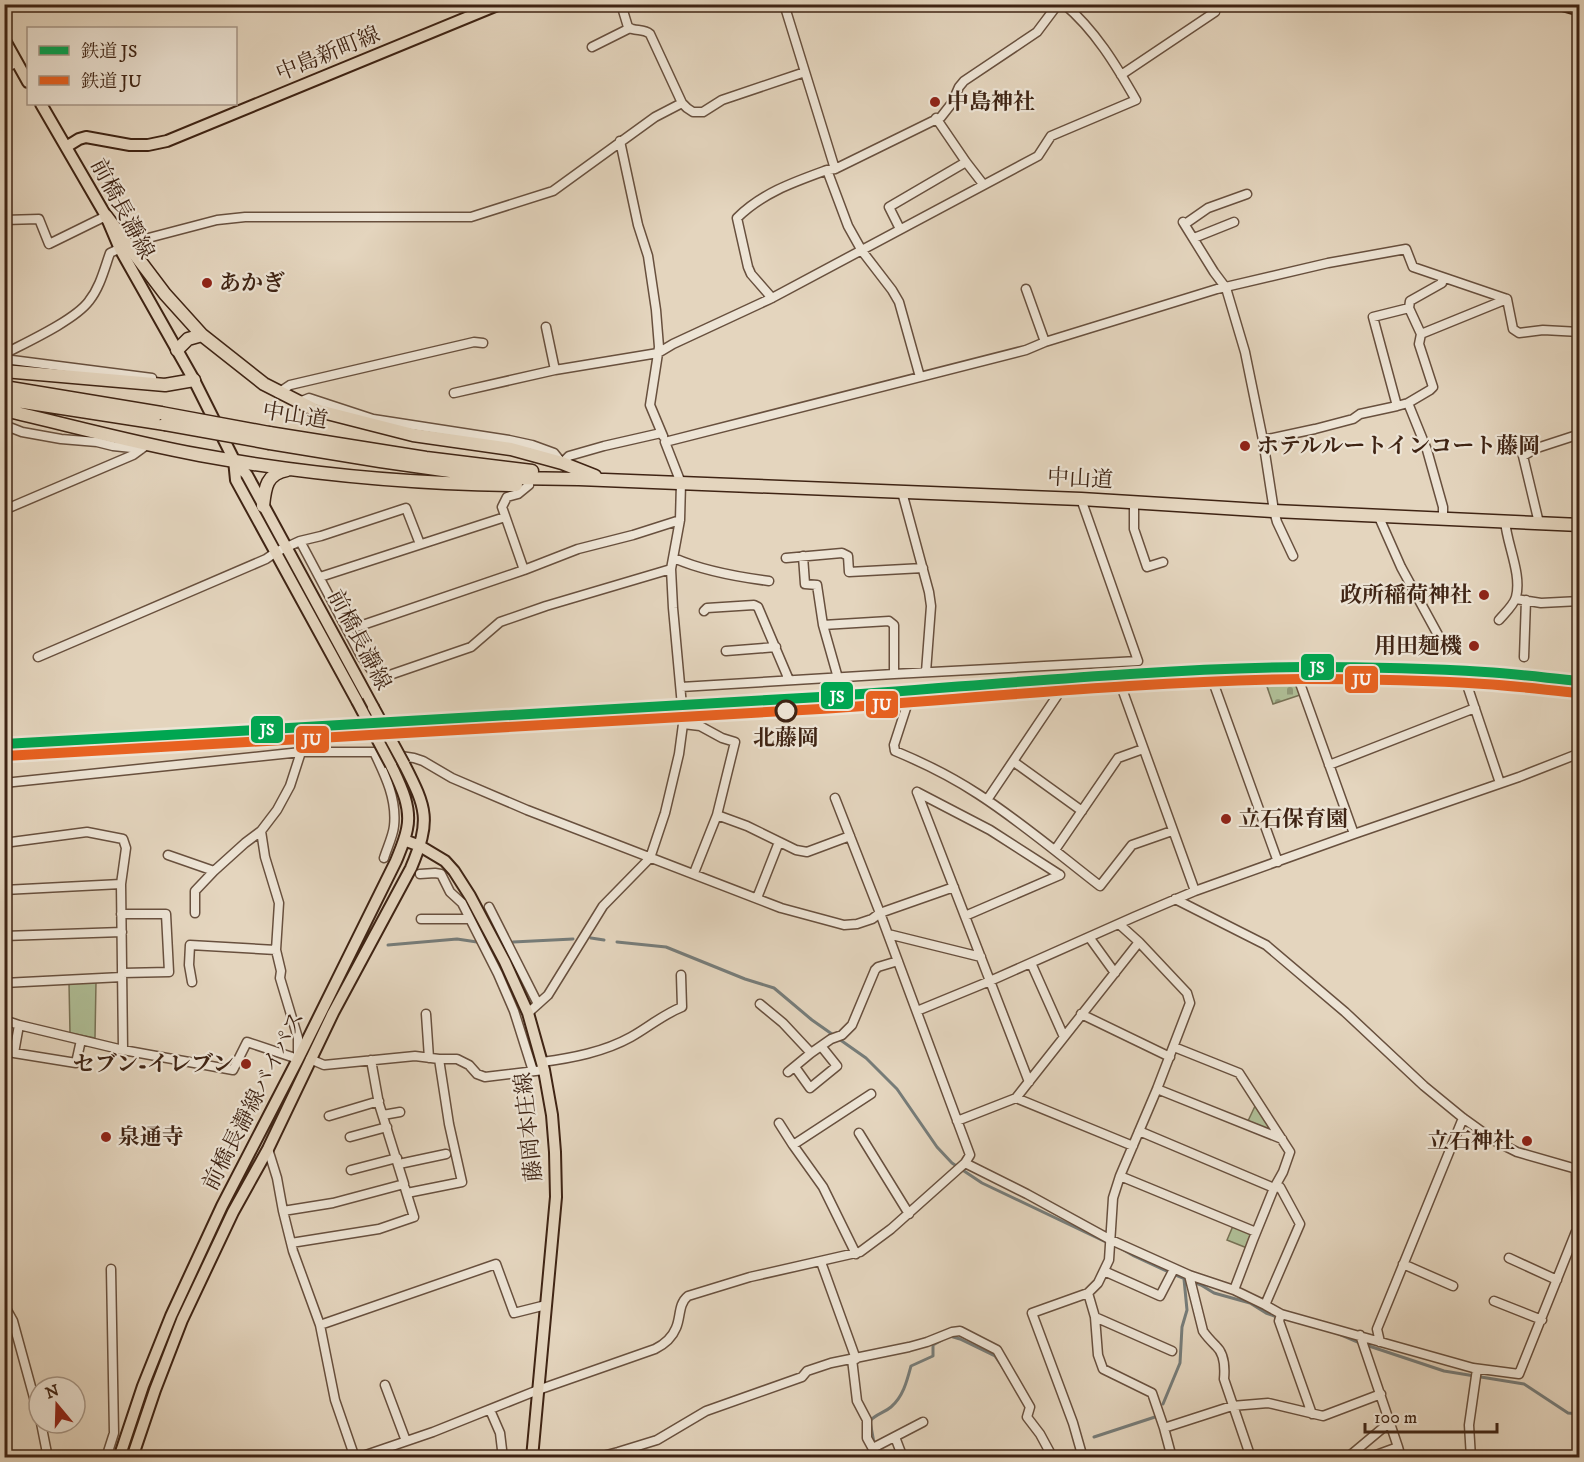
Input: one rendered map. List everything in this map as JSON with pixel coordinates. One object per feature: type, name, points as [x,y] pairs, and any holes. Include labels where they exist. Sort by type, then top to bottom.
[{"type":"highway","points":[[106,216],[124,247],[202,335],[278,393],[315,410],[413,435],[511,449],[562,463],[608,480]]},
{"type":"highway","points":[[177,350],[188,339],[202,335]]},
{"type":"highway","points":[[4,372],[165,385],[194,380]]},
{"type":"highway","name":"中山道","points":[[4,387],[380,461],[510,477],[1081,499],[1274,511],[1580,525]]},
{"type":"highway","name":"中山道","points":[[4,399],[163,418]]},
{"type":"highway","points":[[4,410],[145,446],[291,469],[433,483],[529,485],[608,480]]},
{"type":"highway","points":[[264,506],[265,490],[271,477],[291,469]]},
{"type":"main road","name":"中島新町線","points":[[66,147],[86,137],[130,145],[148,145],[167,141],[480,8],[500,4]]},
{"type":"main road","points":[[1559,4],[1580,10]]},
{"type":"main road","points":[[4,39],[27,80]]},
{"type":"main road","name":"前橋長瀞線","points":[[42,105],[106,216]]},
{"type":"main road","name":"前橋長瀞線","points":[[124,247],[234,460],[248,475],[418,791],[424,816],[420,846]]},
{"type":"main road","name":"前橋長瀞線","points":[[234,460],[236,480],[391,765]]},
{"type":"main road","name":"前橋長瀞線バイパス","points":[[119,1458],[143,1386],[171,1316],[222,1206],[396,861],[407,828],[406,807],[401,785],[391,765]]},
{"type":"main road","name":"藤岡本庄線","points":[[404,840],[420,846],[445,861],[471,896],[528,1013],[539,1068],[552,1115],[556,1197],[532,1458]]},
{"type":"main road","name":"前橋長瀞線バイパス","points":[[132,1457],[182,1320],[233,1212],[268,1149],[333,1013],[411,868],[420,846]]},
{"type":"street","points":[[621,4],[630,28]]},
{"type":"street","points":[[784,4],[848,226],[862,251],[899,302],[920,377]]},
{"type":"street","points":[[772,298],[748,267],[737,218],[759,200],[783,186],[831,170],[941,117],[964,81],[1037,32],[1058,4]]},
{"type":"street","points":[[454,393],[555,370],[658,353],[772,298],[1038,156],[1051,136],[1136,100],[1079,17],[1064,4]]},
{"type":"street","points":[[1121,75],[1215,12]]},
{"type":"street","points":[[591,47],[630,28],[646,30],[650,34],[682,103],[693,112],[703,112],[722,100],[805,72]]},
{"type":"street","points":[[4,69],[14,57]]},
{"type":"street","points":[[4,354],[73,316],[89,302],[100,282],[110,253],[133,242],[208,221],[245,217],[471,217],[553,191],[655,117],[682,103]]},
{"type":"street","points":[[936,118],[983,184]]},
{"type":"street","points":[[528,1013],[548,995],[603,906],[650,858],[665,813],[679,754],[683,724],[671,569],[680,520],[681,483],[650,405],[658,353],[656,310],[648,256],[638,225],[620,141]]},
{"type":"street","points":[[900,229],[889,207],[966,162]]},
{"type":"street","points":[[1247,194],[1208,208],[1184,223],[1226,288],[1245,352],[1263,440],[1274,511],[1293,556]]},
{"type":"street","points":[[4,220],[39,219],[49,244],[106,216]]},
{"type":"street","points":[[1194,238],[1234,222]]},
{"type":"street","points":[[665,442],[1026,350],[1045,342],[1226,288],[1328,263],[1406,249],[1413,267],[1507,299]]},
{"type":"street","points":[[1263,440],[1334,424],[1353,419],[1360,414],[1408,403],[1430,390],[1433,387],[1419,344],[1421,334],[1409,308],[1410,301],[1442,283],[1442,277]]},
{"type":"street","points":[[1026,289],[1045,342]]},
{"type":"street","points":[[1507,299],[1513,329],[1519,333],[1543,330],[1580,332]]},
{"type":"street","points":[[1421,334],[1507,299]]},
{"type":"street","points":[[1397,406],[1373,317],[1409,308]]},
{"type":"street","points":[[546,327],[555,370]]},
{"type":"street","points":[[278,393],[290,385],[474,342],[483,343]]},
{"type":"street","points":[[4,359],[152,378]]},
{"type":"street","points":[[1408,403],[1427,450],[1443,507],[1443,518]]},
{"type":"street","points":[[4,425],[22,432],[61,439],[97,442],[113,446],[145,446]]},
{"type":"street","points":[[562,463],[568,456],[661,433]]},
{"type":"street","points":[[1539,523],[1523,456],[1537,448],[1580,434]]},
{"type":"street","points":[[4,510],[133,456],[145,446]]},
{"type":"street","points":[[524,570],[502,507],[507,497],[518,494],[529,485]]},
{"type":"street","points":[[902,492],[931,606],[926,672]]},
{"type":"street","points":[[681,687],[1138,661],[1081,499]]},
{"type":"street","points":[[1134,502],[1134,529],[1147,567],[1163,562]]},
{"type":"street","points":[[38,657],[266,559],[300,541],[406,508],[420,544]]},
{"type":"street","points":[[1378,514],[1401,567],[1443,644]]},
{"type":"street","points":[[320,577],[505,517]]},
{"type":"street","points":[[348,630],[524,570],[578,549],[680,520]]},
{"type":"street","points":[[1499,620],[1516,598],[1516,573],[1505,521]]},
{"type":"street","points":[[300,541],[361,656],[378,679],[471,647],[500,622],[671,569]]},
{"type":"street","points":[[786,558],[842,553],[848,556],[849,572],[923,568]]},
{"type":"street","points":[[803,556],[805,584],[817,585],[824,625],[838,678]]},
{"type":"street","points":[[674,558],[690,565],[769,581]]},
{"type":"street","points":[[1516,598],[1541,603],[1580,601]]},
{"type":"street","points":[[1524,657],[1526,600]]},
{"type":"street","points":[[704,611],[707,608],[754,605],[758,607],[789,680]]},
{"type":"street","points":[[824,625],[889,621],[894,625],[894,674]]},
{"type":"street","points":[[726,651],[776,647]]},
{"type":"street","points":[[1297,675],[1354,834]]},
{"type":"street","points":[[1172,831],[1132,845],[1100,886],[987,800],[925,764],[895,751],[894,745],[909,702],[1212,679],[1297,675],[1465,679],[1580,689]]},
{"type":"street","points":[[1212,679],[1278,861]]},
{"type":"street","points":[[1465,679],[1500,783]]},
{"type":"street","points":[[1120,686],[1195,891]]},
{"type":"street","points":[[987,800],[1061,690]]},
{"type":"street","points":[[1329,765],[1475,708]]},
{"type":"street","points":[[683,724],[700,726],[735,742],[717,815],[694,873]]},
{"type":"street","points":[[1055,850],[1118,758],[1143,749]]},
{"type":"street","points":[[195,913],[195,891],[214,871],[261,831],[291,786],[301,752]]},
{"type":"street","points":[[4,783],[301,752],[374,752],[423,761],[452,778],[650,858],[781,908],[844,925],[865,922],[880,913],[954,887]]},
{"type":"street","points":[[374,752],[387,779],[394,803],[394,827],[384,858]]},
{"type":"street","points":[[916,1011],[1032,963],[1174,899],[1580,753]]},
{"type":"street","points":[[1014,762],[1082,811]]},
{"type":"street","points":[[965,916],[1060,875],[990,830],[917,792],[1029,1082]]},
{"type":"street","points":[[268,1149],[277,1178],[291,1243],[321,1325],[335,1400],[356,1458],[438,1431],[538,1390],[655,1349],[667,1342],[678,1326],[682,1303],[688,1296],[750,1276],[856,1254],[909,1214],[965,1163],[970,1155],[835,798]]},
{"type":"street","points":[[717,815],[747,826],[796,850],[807,852],[850,836]]},
{"type":"street","points":[[4,1020],[123,1050],[233,1070],[247,1042],[298,1059],[298,1038],[280,978],[281,971],[276,950],[279,903],[265,857],[261,831]]},
{"type":"street","points":[[4,843],[87,832],[123,839],[126,848],[121,884],[123,1050]]},
{"type":"street","points":[[757,898],[779,842]]},
{"type":"street","points":[[168,855],[214,871]]},
{"type":"street","points":[[420,874],[441,874],[450,892],[462,903],[498,974],[539,1068]]},
{"type":"street","points":[[4,890],[121,884]]},
{"type":"street","points":[[965,1163],[1111,1240],[1174,1269],[1234,1290],[1281,1314],[1477,1369],[1519,1374],[1557,1280],[1576,1240],[1578,1170],[1517,1152],[1495,1141],[1424,1086],[1345,1012],[1266,945],[1174,899]]},
{"type":"street","points":[[489,907],[538,1004]]},
{"type":"street","points":[[4,983],[169,972],[166,915],[121,914]]},
{"type":"street","points":[[421,919],[470,919]]},
{"type":"street","points":[[1083,1458],[1074,1423],[1032,1313],[1088,1293],[1098,1283],[1109,1260],[1113,1198],[1120,1176],[1190,1003],[1187,993],[1119,924]]},
{"type":"street","points":[[4,936],[122,932]]},
{"type":"street","points":[[888,934],[981,957]]},
{"type":"street","points":[[1089,937],[1114,973]]},
{"type":"street","points":[[957,1120],[1016,1098],[1139,942]]},
{"type":"street","points":[[192,982],[189,965],[190,945],[276,950]]},
{"type":"street","points":[[821,1046],[837,1066],[810,1088],[791,1070],[811,1053],[821,1046],[831,1039],[842,1035],[852,1025],[875,970],[898,960]]},
{"type":"street","points":[[1032,963],[1064,1037]]},
{"type":"street","points":[[310,1059],[324,1065],[415,1056],[457,1059],[469,1065],[477,1074],[485,1077],[539,1068],[600,1050],[629,1038],[682,1006],[681,975]]},
{"type":"street","points":[[760,1004],[783,1023],[811,1053]]},
{"type":"street","points":[[426,1014],[429,1058]]},
{"type":"street","points":[[1082,1014],[1170,1057]]},
{"type":"street","points":[[19,1025],[14,1053],[76,1063],[81,1040]]},
{"type":"street","points":[[1174,1047],[1239,1073],[1290,1152],[1234,1290]]},
{"type":"street","points":[[283,1211],[405,1189],[462,1182],[449,1124],[439,1059]]},
{"type":"street","points":[[291,1243],[379,1228],[414,1217],[379,1101],[371,1060]]},
{"type":"street","points":[[1157,1089],[1282,1139]]},
{"type":"street","points":[[793,1145],[871,1094]]},
{"type":"street","points":[[1016,1098],[1132,1146]]},
{"type":"street","points":[[328,1116],[379,1101]]},
{"type":"street","points":[[383,1115],[400,1112]]},
{"type":"street","points":[[1380,1342],[1377,1329],[1463,1118]]},
{"type":"street","points":[[779,1123],[823,1186],[856,1254]]},
{"type":"street","points":[[350,1137],[387,1127]]},
{"type":"street","points":[[1139,1131],[1274,1188],[1280,1187],[1300,1224],[1265,1305]]},
{"type":"street","points":[[859,1133],[909,1214]]},
{"type":"street","points":[[351,1170],[446,1154]]},
{"type":"street","points":[[1120,1176],[1256,1232]]},
{"type":"street","points":[[1509,1258],[1557,1280]]},
{"type":"street","points":[[821,1262],[854,1359],[857,1401],[867,1420],[867,1438],[878,1458]]},
{"type":"street","points":[[321,1325],[496,1264],[514,1313],[546,1305]]},
{"type":"street","points":[[1403,1264],[1453,1286]]},
{"type":"street","points":[[106,1458],[114,1433],[111,1269]]},
{"type":"street","points":[[1104,1271],[1160,1296],[1174,1269]]},
{"type":"street","points":[[1189,1275],[1203,1331],[1221,1353],[1225,1370],[1224,1379],[1251,1458]]},
{"type":"street","points":[[1088,1293],[1095,1317],[1098,1355],[1103,1369],[1152,1393],[1172,1458]]},
{"type":"street","points":[[1494,1302],[1542,1320]]},
{"type":"street","points":[[4,1305],[13,1321],[28,1375]]},
{"type":"street","points":[[1281,1314],[1279,1321],[1312,1414]]},
{"type":"street","points":[[1095,1317],[1172,1351]]},
{"type":"street","points":[[594,1458],[657,1440],[706,1411],[802,1377],[807,1371],[831,1363],[927,1342],[960,1331],[997,1350],[1030,1407],[1027,1417],[1040,1434],[1053,1458]]},
{"type":"street","points":[[1360,1335],[1401,1458]]},
{"type":"street","points":[[1471,1458],[1470,1425],[1477,1369]]},
{"type":"street","points":[[386,1385],[406,1441]]},
{"type":"street","points":[[1164,1428],[1232,1406],[1268,1403],[1323,1416],[1381,1394]]},
{"type":"street","points":[[490,1410],[500,1433],[502,1458]]},
{"type":"street","points":[[873,1448],[923,1422]]},
{"type":"street","points":[[1347,1458],[1390,1422]]},
{"type":"street","points":[[43,1435],[48,1458]]},
{"type":"street","points":[[894,1437],[903,1458]]},
{"type":"street","points":[[1368,1458],[1398,1447]]},
{"type":"green space","points":[[1291,680],[1296,684],[1300,695],[1273,704],[1265,681]]},
{"type":"green space","points":[[96,982],[95,1038],[70,1033],[69,983]]},
{"type":"green space","points":[[1256,1104],[1274,1134],[1247,1123]]},
{"type":"green space","points":[[1233,1226],[1250,1232],[1252,1237],[1247,1248],[1227,1240]]},
{"type":"waterway","points":[[591,938],[604,940]]},
{"type":"waterway","points":[[388,945],[457,939],[477,942]]},
{"type":"waterway","points":[[513,942],[573,939]]},
{"type":"waterway","points":[[617,942],[666,947],[745,979],[774,988],[812,1020],[866,1058],[897,1089],[937,1147],[952,1163],[982,1183],[1108,1243]]},
{"type":"waterway","points":[[1122,1249],[1214,1293],[1250,1303],[1277,1317]]},
{"type":"waterway","points":[[1163,1404],[1180,1363],[1182,1327],[1187,1310],[1184,1279]]},
{"type":"waterway","points":[[1339,1334],[1360,1343]]},
{"type":"waterway","points":[[950,1336],[995,1356],[1004,1369]]},
{"type":"waterway","points":[[874,1443],[870,1421],[895,1403],[904,1388],[911,1366],[933,1356],[933,1345],[942,1340]]},
{"type":"waterway","points":[[1366,1345],[1444,1371],[1524,1384],[1568,1413],[1580,1414]]},
{"type":"waterway","points":[[1094,1437],[1155,1417]]},
{"type":"rail line","name":"JS","points":[[4,744],[616,710],[1121,674],[1242,668],[1416,669],[1497,673],[1580,681]]},
{"type":"rail line","name":"JU","points":[[5,756],[616,722],[1121,686],[1242,680],[1416,681],[1496,685],[1579,693]]},
{"type":"place","name":"中島神社","points":[[935,102]]},
{"type":"place","name":"あかぎ","points":[[207,283]]},
{"type":"place","name":"ホテルルートインコート藤岡","points":[[1245,446]]},
{"type":"place","name":"政所稲荷神社","points":[[1484,595]]},
{"type":"place","name":"用田麺機","points":[[1474,646]]},
{"type":"place","name":"北藤岡","points":[[786,711]]},
{"type":"place","name":"立石保育園","points":[[1226,819]]},
{"type":"place","name":"セブン-イレブン","points":[[246,1064]]},
{"type":"place","name":"泉通寺","points":[[106,1137]]},
{"type":"place","name":"立石神社","points":[[1527,1141]]}]
